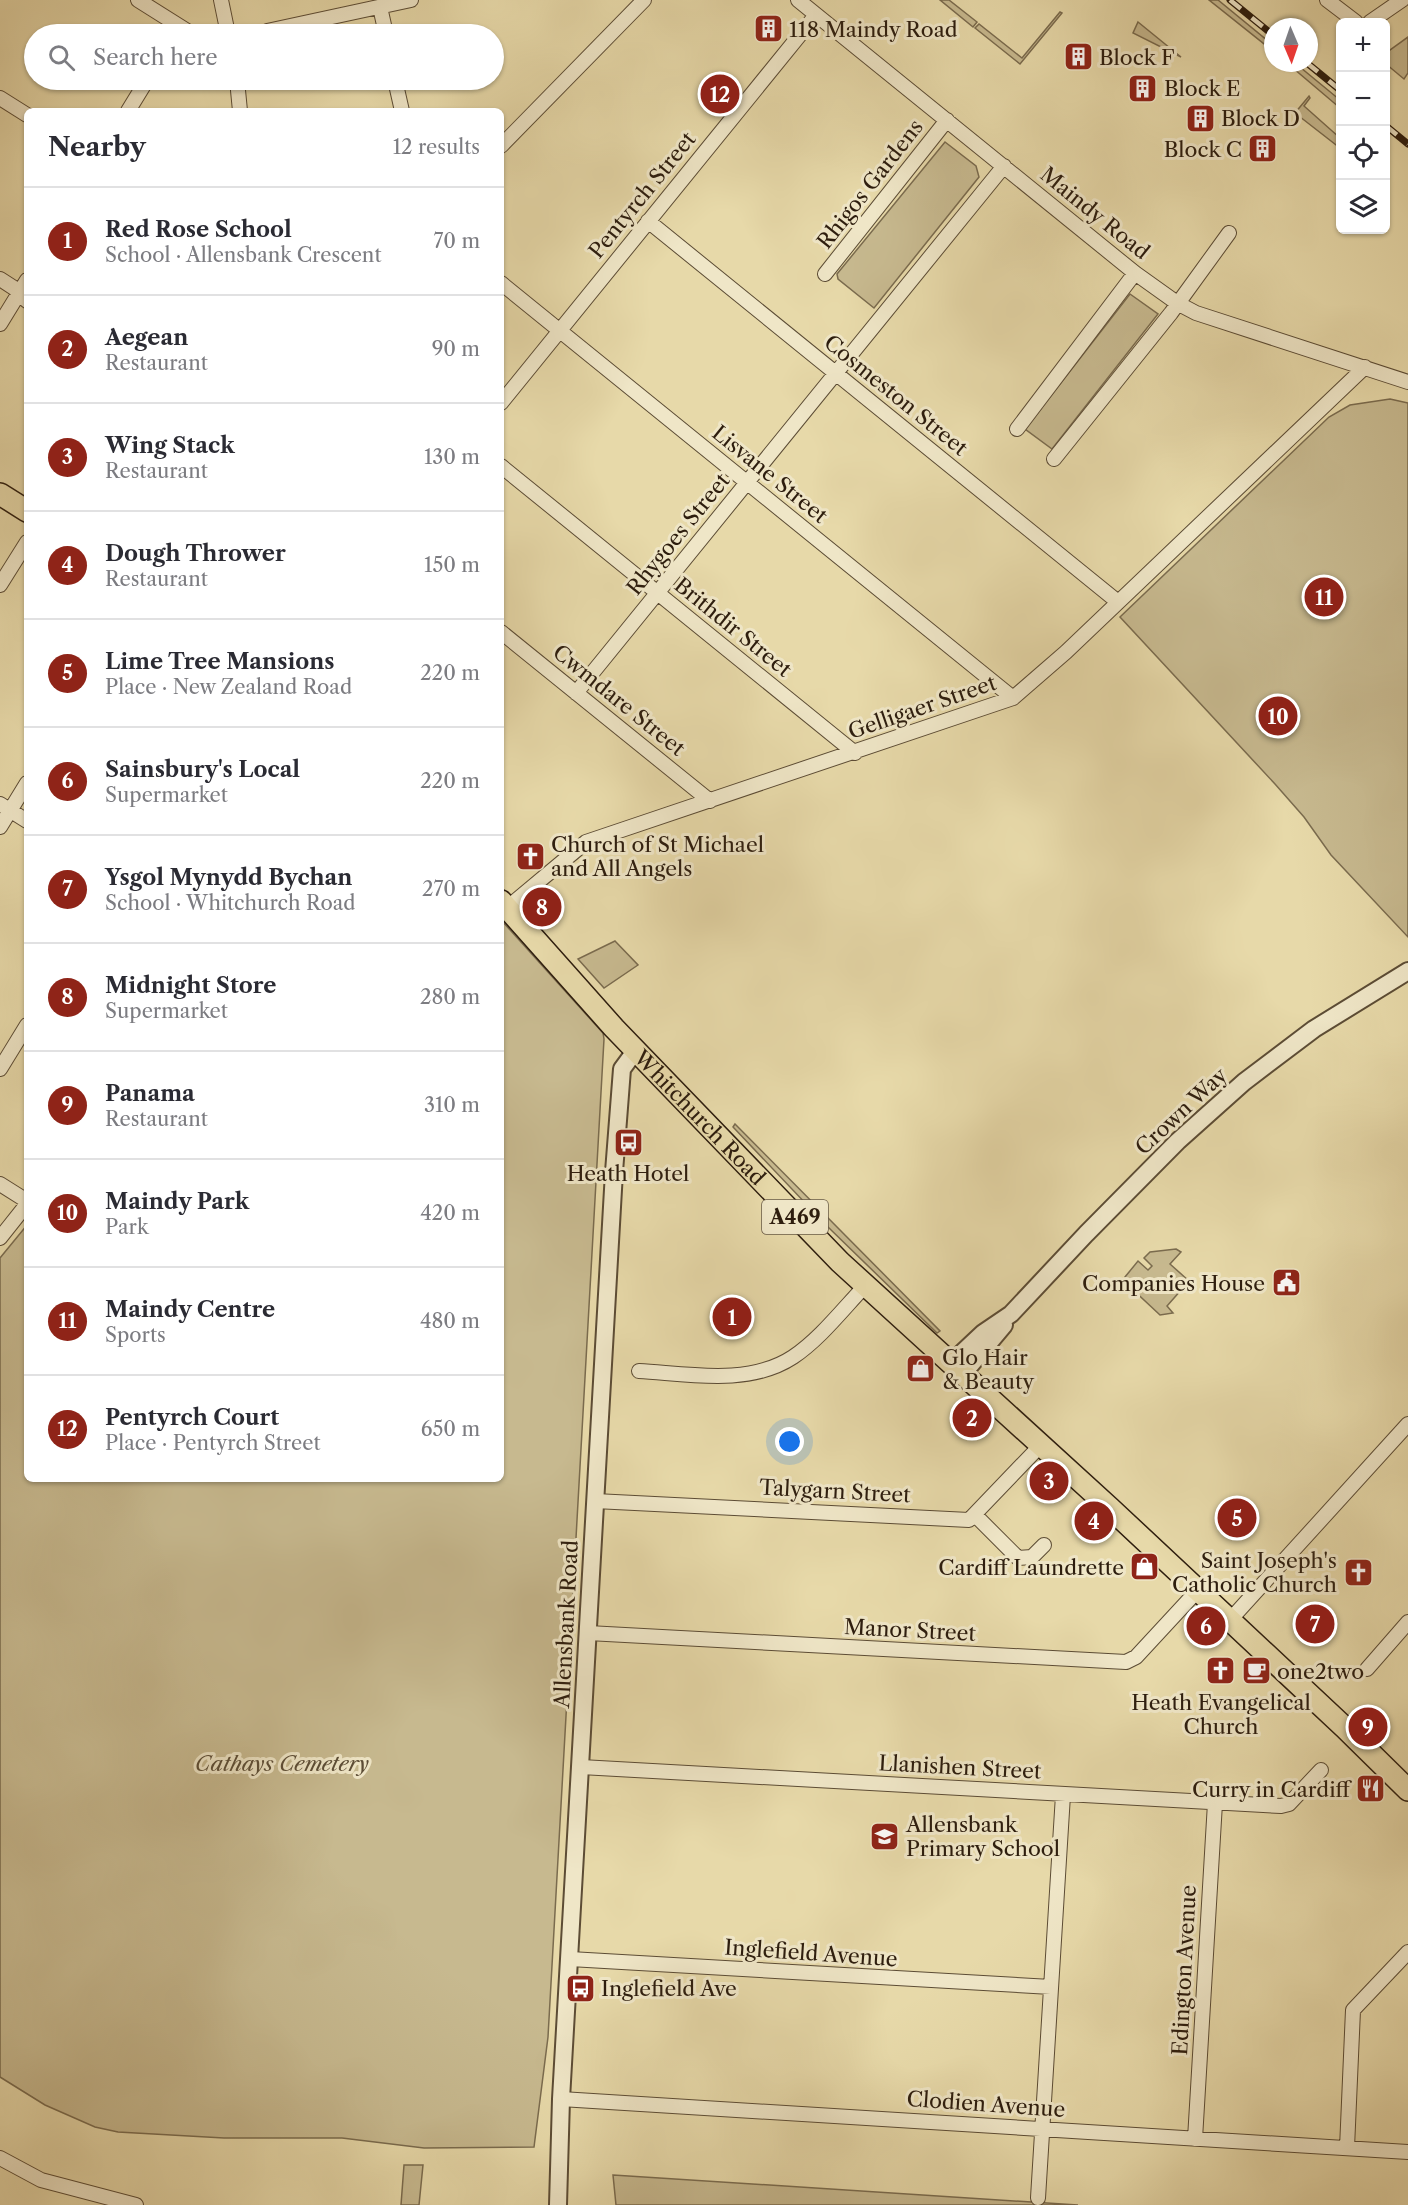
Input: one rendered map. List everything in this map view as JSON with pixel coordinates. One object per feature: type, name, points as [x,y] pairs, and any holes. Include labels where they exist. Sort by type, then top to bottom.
[{"type":"main road","points":[[0,494],[24,509]]},
{"type":"main road","name":"Whitchurch Road","points":[[504,905],[636,1050],[865,1286],[1198,1590],[1408,1790]]},
{"type":"street","points":[[138,0],[168,24]]},
{"type":"street","points":[[221,0],[226,24]]},
{"type":"street","points":[[300,24],[411,0]]},
{"type":"street","points":[[504,143],[644,0]]},
{"type":"street","name":"Maindy Road","points":[[798,0],[1135,273],[1177,303],[1196,312],[1408,381]]},
{"type":"street","points":[[1327,0],[1351,18]]},
{"type":"street","points":[[1376,18],[1402,0]]},
{"type":"street","points":[[380,7],[384,24]]},
{"type":"street","name":"Pentyrch Street","points":[[504,399],[816,15]]},
{"type":"street","points":[[130,108],[141,90]]},
{"type":"street","points":[[238,90],[240,108]]},
{"type":"street","points":[[397,90],[401,108]]},
{"type":"street","points":[[0,98],[24,113]]},
{"type":"street","name":"Rhigos Gardens","points":[[825,274],[947,120]]},
{"type":"street","name":"Rhygoes Street","points":[[576,693],[1004,166]]},
{"type":"street","name":"Cosmeston Street","points":[[648,221],[1118,602]]},
{"type":"street","points":[[1054,459],[1229,233]]},
{"type":"street","points":[[1017,429],[1135,273]]},
{"type":"street","points":[[0,279],[23,297],[0,324]]},
{"type":"street","name":"Lisvane Street","points":[[504,285],[1013,699]]},
{"type":"street","name":"Gelligaer Street","points":[[504,905],[579,846],[1013,699],[1365,367]]},
{"type":"street","name":"Brithdir Street","points":[[504,468],[855,753]]},
{"type":"street","points":[[0,585],[24,547]]},
{"type":"street","name":"Cwmdare Street","points":[[504,634],[710,801]]},
{"type":"street","points":[[0,827],[5,807],[24,786]]},
{"type":"street","points":[[5,807],[24,818]]},
{"type":"street","name":"Crown Way","points":[[956,1370],[983,1333],[1011,1314],[1178,1141],[1244,1082],[1314,1029],[1408,971]]},
{"type":"street","points":[[0,1069],[24,1030]]},
{"type":"street","name":"Allensbank Road","points":[[558,2205],[561,2098],[621,1069],[636,1050]]},
{"type":"street","points":[[0,1185],[24,1201]]},
{"type":"street","points":[[0,1238],[24,1207]]},
{"type":"street","points":[[639,1371],[730,1376],[772,1367],[802,1349],[865,1286]]},
{"type":"street","points":[[1230,1620],[1408,1424]]},
{"type":"street","points":[[1040,1446],[976,1516],[1018,1558],[1032,1557],[1044,1545]]},
{"type":"street","name":"Talygarn Street","points":[[595,1501],[969,1520],[976,1516]]},
{"type":"street","name":"Manor Street","points":[[588,1633],[1126,1662],[1136,1657],[1198,1590]]},
{"type":"street","points":[[1366,1669],[1408,1622]]},
{"type":"street","name":"Llanishen Street","points":[[581,1767],[1285,1806],[1321,1770]]},
{"type":"street","points":[[1038,2198],[1063,1794]]},
{"type":"street","name":"Edington Avenue","points":[[1195,2139],[1215,1803]]},
{"type":"street","points":[[1347,2148],[1353,2010],[1408,1952]]},
{"type":"street","name":"Inglefield Avenue","points":[[570,1959],[1051,1987]]},
{"type":"street","name":"Clodien Avenue","points":[[561,2098],[1408,2152]]},
{"type":"street","points":[[0,2158],[41,2180],[136,2205]]},
{"type":"green space","points":[[940,0],[949,0],[977,22],[973,27]]},
{"type":"green space","points":[[1209,0],[1218,0],[1264,38],[1264,44]]},
{"type":"green space","points":[[1060,12],[1062,13],[1020,64],[975,28],[979,24],[1022,58]]},
{"type":"green space","points":[[1138,22],[1181,57],[1133,33]]},
{"type":"green space","points":[[1408,37],[1408,73],[1404,79],[1390,67],[1390,50]]},
{"type":"green space","points":[[1298,72],[1306,72],[1336,97],[1336,105]]},
{"type":"green space","points":[[1309,96],[1304,106],[1336,134],[1336,145],[1295,113]]},
{"type":"green space","points":[[945,142],[976,166],[979,177],[874,308],[838,279],[837,274]]},
{"type":"green space","points":[[1130,294],[1158,314],[1052,449],[1025,429]]},
{"type":"green space","points":[[1390,399],[1408,403],[1408,937],[1331,855],[1304,817],[1275,784],[1120,617],[1329,417],[1350,405]]},
{"type":"green space","name":"Cathays Cemetery","points":[[504,923],[603,1033],[548,2037],[534,2147],[424,2148],[342,2138],[224,2138],[118,2132],[95,2127],[45,2105],[0,2077],[0,1258],[24,1229],[24,1482],[504,1482]]},
{"type":"green space","points":[[615,941],[638,965],[604,988],[578,959]]},
{"type":"green space","points":[[735,1124],[940,1331],[937,1333],[828,1227],[733,1127]]},
{"type":"green space","points":[[1176,1249],[1181,1252],[1170,1264],[1189,1281],[1167,1306],[1173,1313],[1160,1315],[1128,1285],[1125,1277],[1138,1261],[1148,1270],[1152,1266],[1144,1258],[1150,1252]]},
{"type":"green space","points":[[404,2165],[423,2165],[419,2205],[401,2205]]},
{"type":"green space","points":[[613,2175],[1078,2205],[616,2205]]},
{"type":"railway","points":[[1230,0],[1264,28]]},
{"type":"railway","points":[[1318,72],[1336,87]]},
{"type":"railway","points":[[1390,129],[1408,144]]},
{"type":"place","name":"118 Maindy Road","points":[[768,29]]},
{"type":"place","name":"Block F","points":[[1078,57]]},
{"type":"place","name":"Block E","points":[[1143,88]]},
{"type":"place","name":"Pentyrch Court","points":[[720,94]]},
{"type":"place","name":"Block D","points":[[1200,118]]},
{"type":"place","name":"Block C","points":[[1263,149]]},
{"type":"place","name":"Maindy Centre","points":[[1324,597]]},
{"type":"place","name":"Maindy Park","points":[[1278,716]]},
{"type":"place","name":"Church of St Michael and All Angels","points":[[530,856]]},
{"type":"place","name":"Midnight Store","points":[[542,907]]},
{"type":"place","name":"Heath Hotel","points":[[628,1142]]},
{"type":"place","name":"Companies House","points":[[1286,1283]]},
{"type":"place","name":"Red Rose School","points":[[732,1317]]},
{"type":"place","name":"Glo Hair & Beauty","points":[[921,1369]]},
{"type":"place","name":"Aegean","points":[[972,1418]]},
{"type":"place","name":"Wing Stack","points":[[1049,1481]]},
{"type":"place","name":"Lime Tree Mansions","points":[[1237,1518]]},
{"type":"place","name":"Dough Thrower","points":[[1094,1521]]},
{"type":"place","name":"Cardiff Laundrette","points":[[1145,1567]]},
{"type":"place","name":"Saint Joseph's Catholic Church","points":[[1358,1572]]},
{"type":"place","name":"Ysgol Mynydd Bychan","points":[[1315,1624]]},
{"type":"place","name":"Sainsbury's Local","points":[[1206,1626]]},
{"type":"place","name":"Heath Evangelical Church","points":[[1221,1671]]},
{"type":"place","name":"one2two","points":[[1256,1671]]},
{"type":"place","name":"Panama","points":[[1368,1727]]},
{"type":"place","name":"Curry in Cardiff","points":[[1371,1789]]},
{"type":"place","name":"Allensbank Primary School","points":[[885,1836]]},
{"type":"place","name":"Inglefield Ave","points":[[580,1988]]}]
